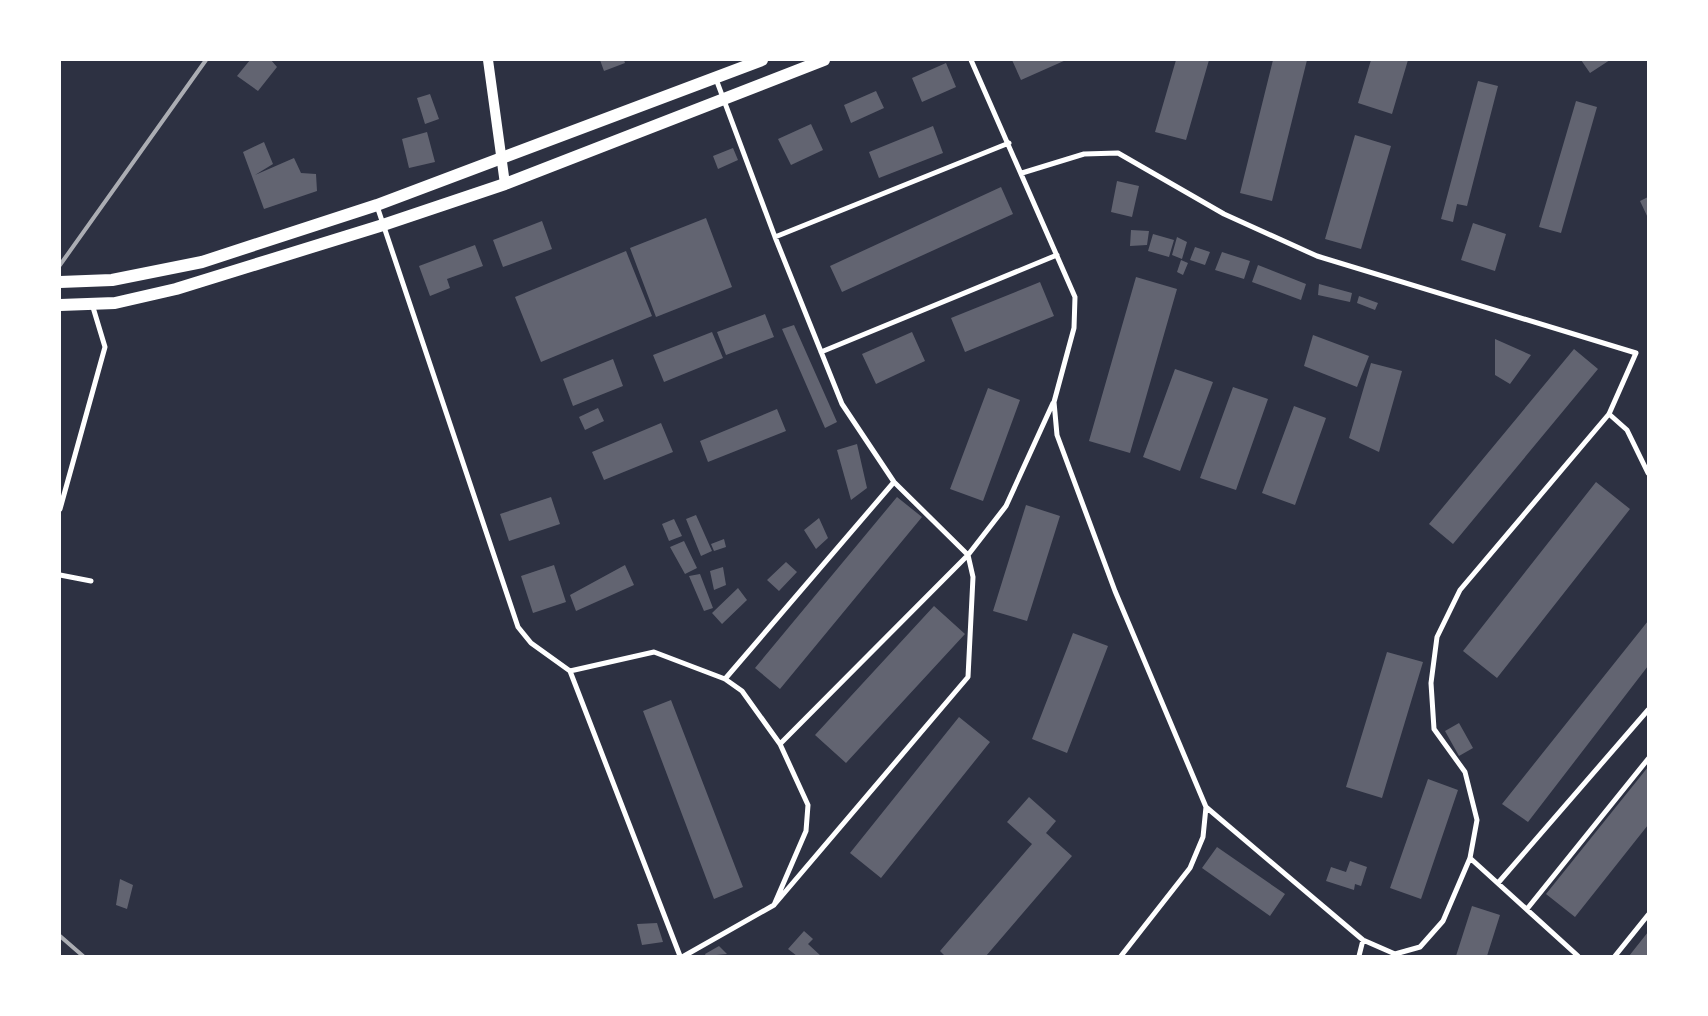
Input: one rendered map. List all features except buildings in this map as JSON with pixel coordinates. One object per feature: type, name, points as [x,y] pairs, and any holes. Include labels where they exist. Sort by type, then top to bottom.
[{"type":"main road","points":[[488,60],[505,184]]},
{"type":"main road","points":[[60,282],[112,280],[202,262],[377,205],[762,60]]},
{"type":"main road","points":[[60,306],[115,302],[176,289],[384,225],[505,184],[824,60]]},
{"type":"street","points":[[780,744],[968,556],[1006,506],[1054,402],[1074,328],[1075,297],[971,60]]},
{"type":"street","points":[[684,956],[774,905],[968,677],[973,577],[968,556],[894,482],[842,404],[775,237],[715,79]]},
{"type":"street","points":[[775,237],[1009,143]]},
{"type":"street","points":[[1022,173],[1084,154],[1118,153],[1224,214],[1317,256],[1636,353],[1609,414],[1460,590],[1437,637],[1430,683],[1434,729],[1465,772],[1477,820],[1470,858],[1443,922],[1420,947],[1395,954],[1363,940],[1206,807],[1115,591],[1057,435],[1054,402]]},
{"type":"street","points":[[377,205],[518,627],[531,643],[570,671],[680,956]]},
{"type":"street","points":[[821,352],[1057,255]]},
{"type":"street","points":[[60,509],[105,347],[91,304]]},
{"type":"street","points":[[1609,414],[1627,430],[1648,473]]},
{"type":"street","points":[[725,679],[894,482]]},
{"type":"street","points":[[60,575],[91,581]]},
{"type":"street","points":[[570,671],[654,652],[725,679],[742,691],[780,744],[808,805],[806,831],[774,905]]},
{"type":"street","points":[[1498,883],[1648,710]]},
{"type":"street","points":[[1527,910],[1648,759]]},
{"type":"street","points":[[1121,956],[1190,868],[1203,837],[1206,807]]},
{"type":"street","points":[[1470,858],[1578,956]]},
{"type":"street","points":[[1615,956],[1648,916]]},
{"type":"street","points":[[1359,956],[1363,940]]},
{"type":"railway","points":[[60,265],[206,60]]},
{"type":"railway","points":[[60,936],[83,956]]}]
